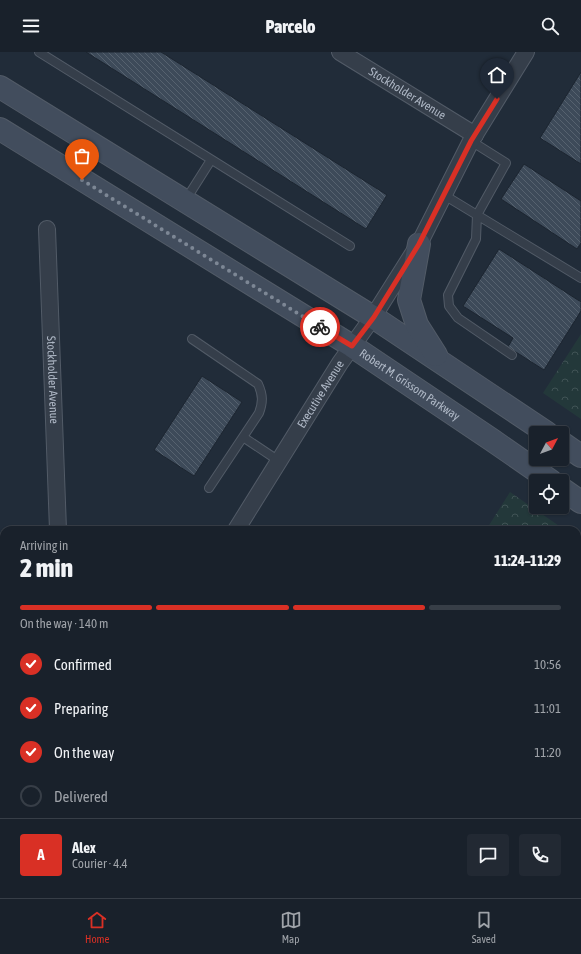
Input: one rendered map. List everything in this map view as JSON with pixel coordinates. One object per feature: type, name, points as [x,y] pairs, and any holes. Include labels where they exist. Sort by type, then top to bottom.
[{"type":"main road","points":[[0,87],[374,317],[536,426]]},
{"type":"main road","name":"Robert M. Grissom Parkway","points":[[0,129],[352,346],[486,435],[541,474]]},
{"type":"main road","points":[[419,244],[409,300],[417,325],[440,362]]},
{"type":"main road","points":[[569,448],[581,456]]},
{"type":"main road","points":[[569,494],[581,502]]},
{"type":"street","name":"Stockholder Avenue","points":[[340,52],[473,138]]},
{"type":"street","name":"Executive Avenue","points":[[238,526],[352,346],[374,317],[419,244],[473,138],[526,52]]},
{"type":"street","name":"Stockholder Avenue","points":[[47,229],[58,526]]},
{"type":"lane","points":[[39,52],[350,246]]},
{"type":"lane","points":[[473,138],[506,163],[477,215],[476,239],[448,295],[449,306],[458,318],[512,354]]},
{"type":"lane","points":[[185,201],[211,160]]},
{"type":"lane","points":[[444,195],[581,278]]},
{"type":"lane","points":[[192,338],[258,384],[261,392],[262,404],[259,413],[209,488]]},
{"type":"lane","points":[[243,438],[279,461]]},
{"type":"green space","points":[[581,334],[581,419],[543,393]]},
{"type":"green space","points":[[510,492],[529,505],[529,514],[542,514],[559,526],[489,526]]},
{"type":"building","points":[[86,52],[161,52],[387,195],[366,229]]},
{"type":"building","points":[[581,72],[581,164],[540,138]]},
{"type":"building","points":[[524,164],[581,201],[581,243],[577,249],[501,199]]},
{"type":"building","points":[[499,249],[581,302],[581,311],[544,370],[508,347],[513,338],[463,306]]},
{"type":"building","points":[[202,376],[242,402],[194,476],[154,450]]},
{"type":"way so far","points":[[82,180],[320,327]]},
{"type":"route","points":[[320,327],[352,346],[374,317],[419,244],[471,141],[497,99]]}]
